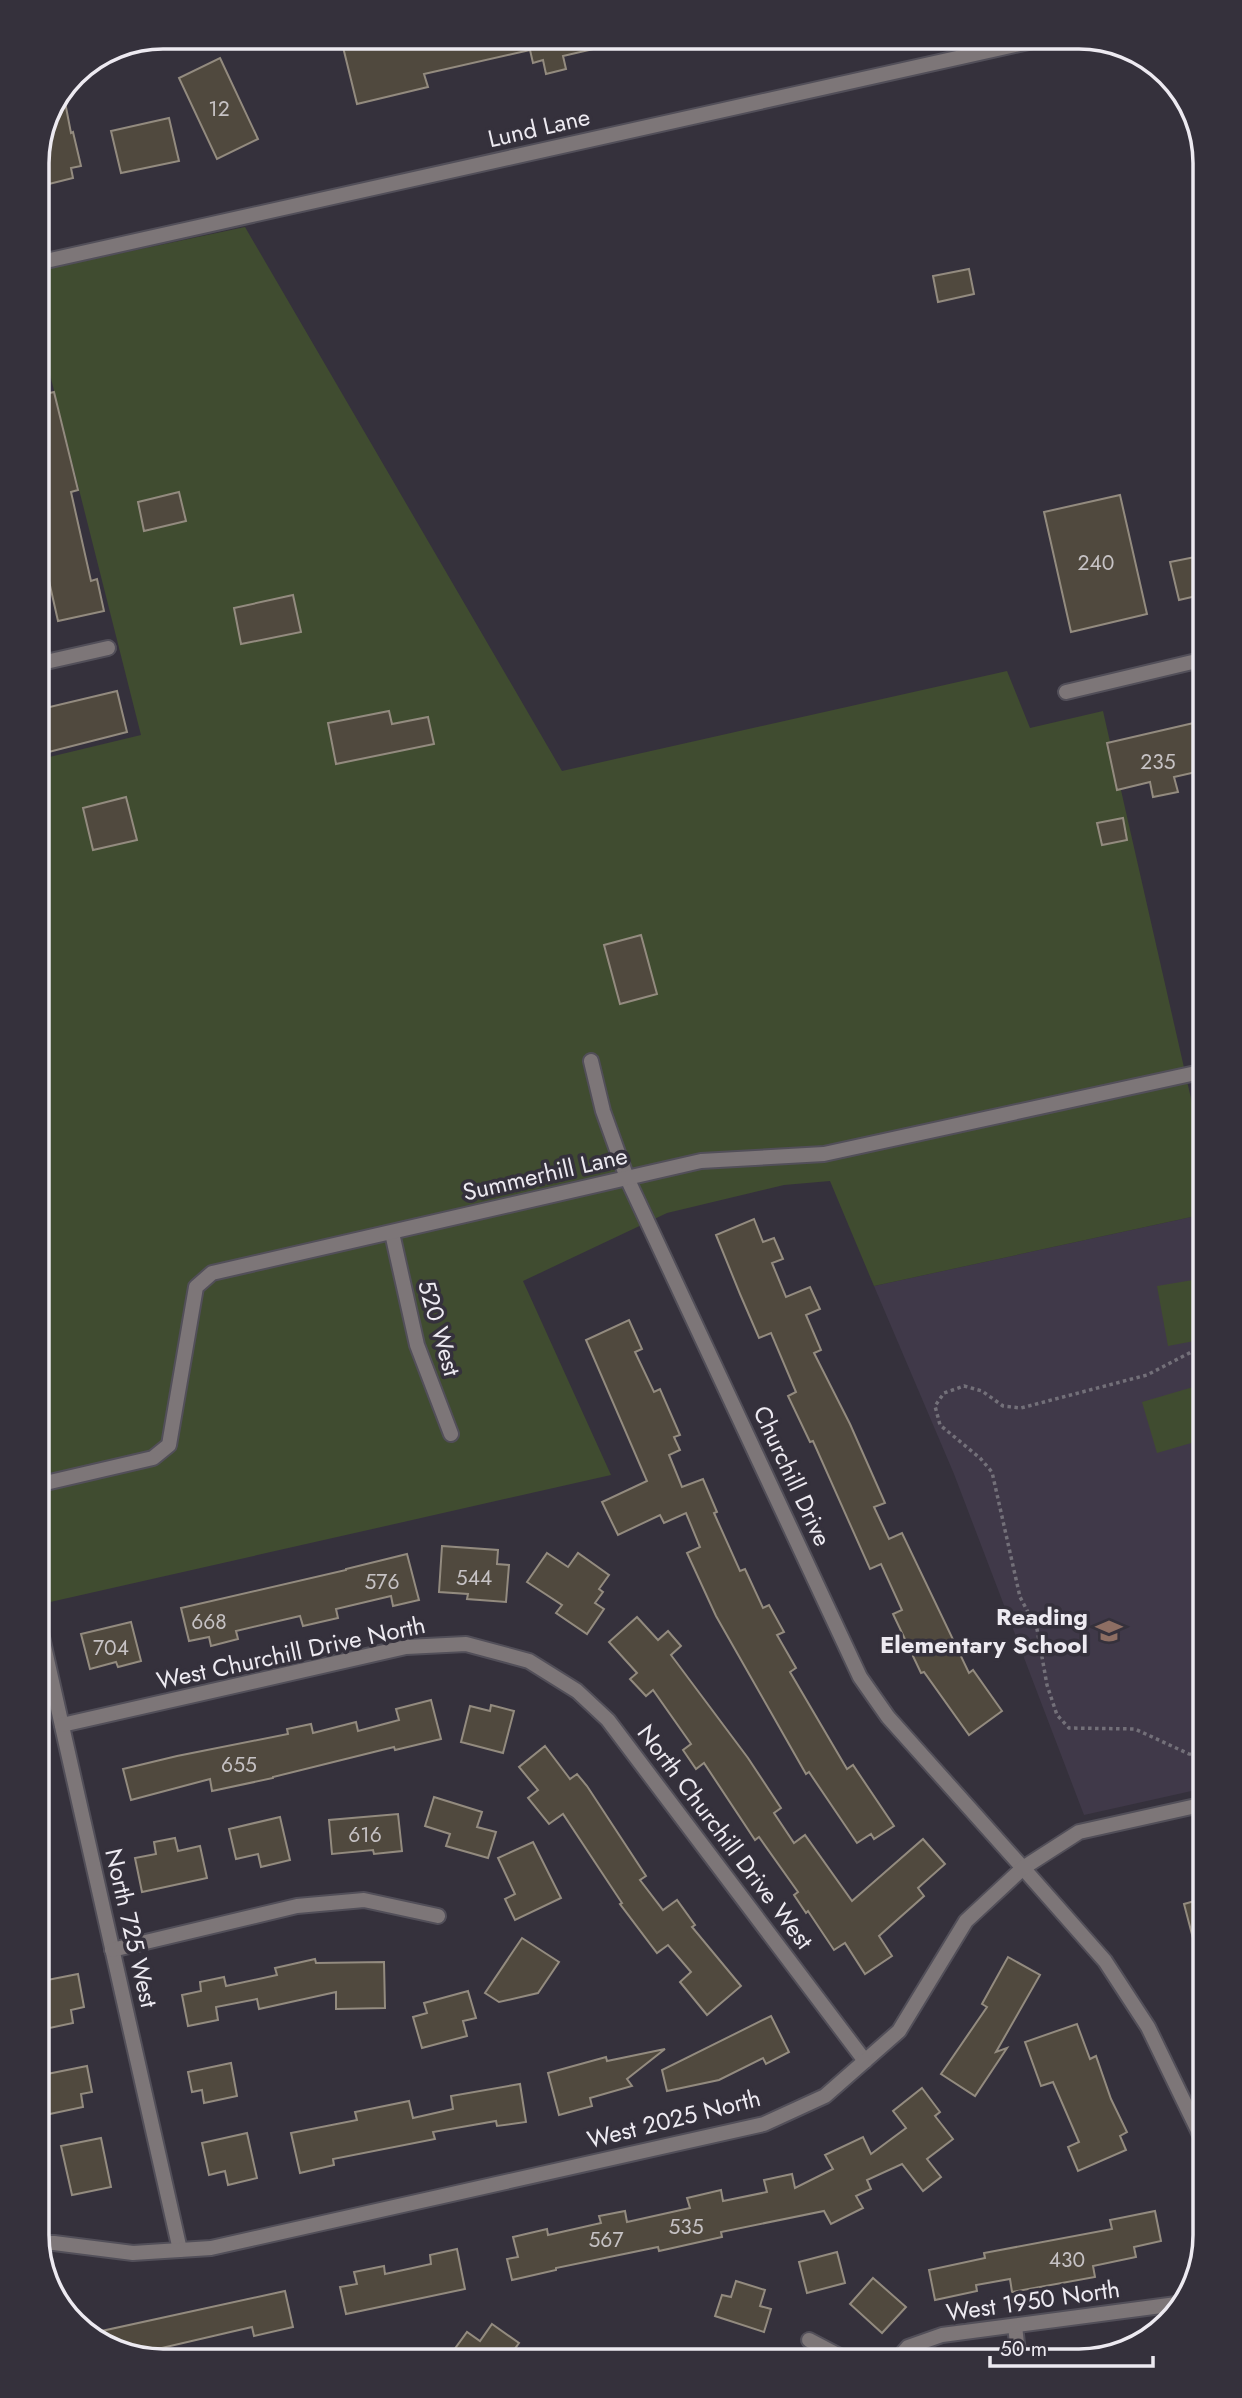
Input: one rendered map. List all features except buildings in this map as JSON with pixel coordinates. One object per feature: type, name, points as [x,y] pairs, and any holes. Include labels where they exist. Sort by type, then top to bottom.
[{"type":"street","name":"Lund Lane","points":[[49,259],[985,49]]},
{"type":"street","points":[[49,661],[108,648]]},
{"type":"street","points":[[1066,692],[1193,662]]},
{"type":"street","name":"Churchill Drive","points":[[591,1061],[603,1111],[627,1178],[860,1677],[888,1717],[1105,1961],[1148,2027],[1193,2120]]},
{"type":"street","name":"Summerhill Lane","points":[[49,1482],[153,1458],[169,1445],[196,1287],[212,1273],[701,1161],[824,1154],[1193,1073]]},
{"type":"street","name":"520 West","points":[[392,1233],[417,1345],[450,1434]]},
{"type":"street","name":"West Churchill Drive North","points":[[62,1725],[406,1647],[466,1644],[529,1661]]},
{"type":"street","name":"North Churchill Drive West","points":[[529,1661],[577,1691],[608,1720],[865,2061]]},
{"type":"street","name":"North 725 West","points":[[49,1668],[180,2250]]},
{"type":"street","name":"West 2025 North","points":[[50,2243],[133,2253],[211,2248],[764,2124],[825,2096],[899,2031],[966,1921],[1023,1868],[1079,1832],[1193,1807]]},
{"type":"street","points":[[113,1950],[297,1906],[364,1900],[438,1916]]},
{"type":"street","name":"West 1950 North","points":[[906,2349],[942,2335],[1169,2305]]},
{"type":"street","points":[[1015,2326],[1018,2349]]},
{"type":"street","points":[[809,2340],[826,2349]]},
{"type":"path","points":[[1193,1351],[1147,1375],[1021,1408],[1003,1406],[982,1391],[964,1386],[944,1393],[934,1406],[940,1425],[980,1458],[992,1472],[1020,1597],[1037,1629],[1047,1685],[1056,1715],[1069,1727],[1135,1729],[1193,1754]]},
{"type":"shaded area","name":"Reading Elementary School","points":[[1193,1217],[1193,1791],[1084,1815],[954,1474],[874,1286]]},
{"type":"green space","points":[[245,227],[562,771],[1007,671],[1030,728],[1103,711],[1193,1107],[1193,1217],[874,1286],[830,1181],[784,1185],[667,1213],[523,1281],[611,1475],[49,1602],[49,757],[141,735],[49,371],[49,268]]},
{"type":"green space","points":[[1193,1280],[1193,1341],[1168,1346],[1157,1286]]},
{"type":"green space","points":[[1193,1387],[1193,1442],[1157,1453],[1142,1402]]},
{"type":"place","name":"Reading Elementary School","points":[[1109,1631]]}]
